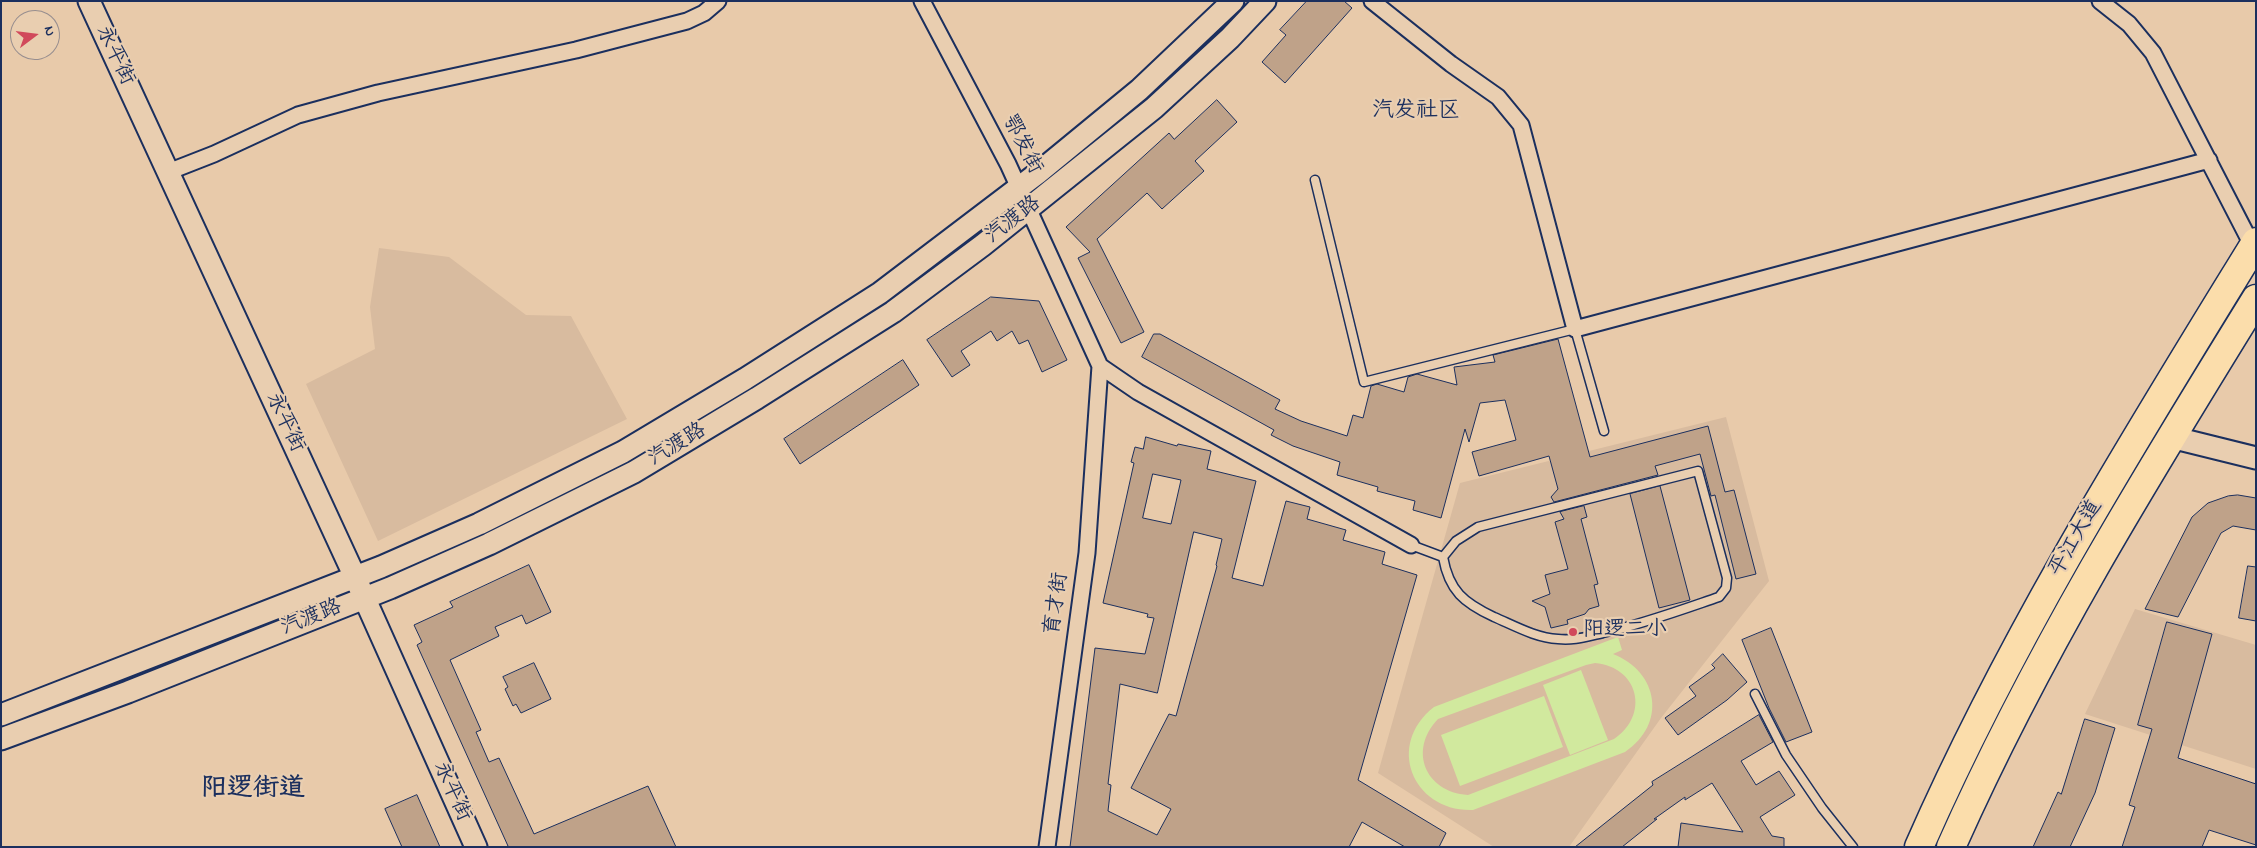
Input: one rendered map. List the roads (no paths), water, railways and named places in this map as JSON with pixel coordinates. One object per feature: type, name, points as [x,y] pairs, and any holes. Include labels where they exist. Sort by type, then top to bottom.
[{"type":"highway","name":"平江大道","points":[[1919,847],[1952,770],[2023,634],[2122,459],[2254,245]]},
{"type":"highway","name":"平江大道","points":[[1951,847],[1980,783],[2050,648],[2171,437],[2256,299]]},
{"type":"street","name":"永平街","points":[[89,1],[355,577],[476,847]]},
{"type":"street","points":[[168,172],[214,154],[298,115],[378,93],[576,50],[686,21],[704,13],[718,1]]},
{"type":"street","name":"鄂发街","points":[[922,1],[1008,164],[1100,366]]},
{"type":"street","name":"汽渡路","points":[[1,714],[355,577],[479,524],[623,452],[745,379],[880,293],[1019,188],[1139,90],[1233,1]]},
{"type":"street","name":"汽渡路","points":[[1,739],[128,692],[364,598],[489,544],[634,472],[757,398],[893,312],[1029,209],[1188,78],[1265,1]]},
{"type":"street","points":[[1372,1],[1451,64],[1498,97],[1521,125],[1575,329],[2209,160]]},
{"type":"street","points":[[2100,1],[2129,24],[2153,53],[2254,245]]},
{"type":"street","points":[[1100,366],[1138,392],[1411,545]]},
{"type":"street","name":"育才街","points":[[1047,847],[1086,553],[1100,366]]},
{"type":"street","points":[[2171,437],[2256,458]]},
{"type":"lane","points":[[1315,180],[1364,382],[1575,329],[1604,431]]},
{"type":"lane","points":[[1698,471],[1727,584],[1719,597],[1633,626],[1579,638],[1558,640],[1535,635],[1476,609],[1465,602],[1450,581],[1443,557],[1456,542],[1478,527],[1698,471]]},
{"type":"lane","points":[[1411,545],[1443,557]]},
{"type":"lane","points":[[1754,694],[1786,755],[1822,808],[1853,847]]},
{"type":"place","name":"阳逻二小","points":[[1573,632]]},
{"type":"district","name":"汽发社区","points":[[1416,112]]},
{"type":"district","name":"阳逻街道","points":[[253,791]]}]
